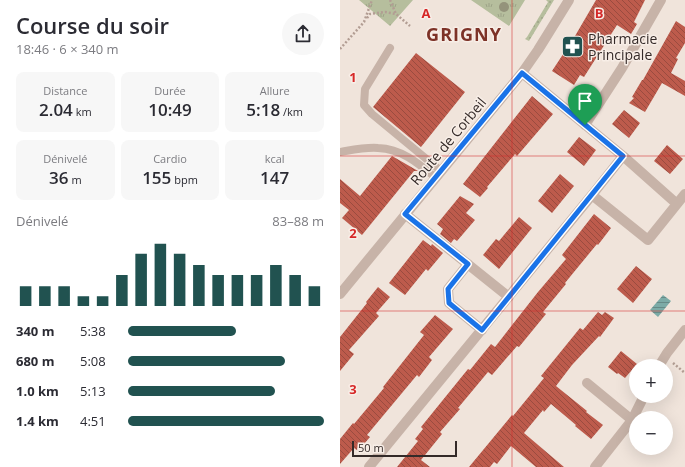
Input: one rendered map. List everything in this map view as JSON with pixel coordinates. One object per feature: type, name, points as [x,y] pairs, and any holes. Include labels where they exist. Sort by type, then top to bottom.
[{"type":"street","name":"Route de Corbeil","points":[[340,294],[522,73],[569,0]]},
{"type":"street","points":[[585,125],[622,68],[661,0]]},
{"type":"street","points":[[522,73],[623,156],[677,204]]},
{"type":"street","points":[[369,467],[623,156]]},
{"type":"street","points":[[592,195],[648,240],[685,194]]},
{"type":"street","points":[[405,214],[508,297]]},
{"type":"street","points":[[468,264],[448,289],[449,303],[482,330]]},
{"type":"street","points":[[664,359],[685,330]]},
{"type":"street","points":[[586,383],[629,418]]},
{"type":"street","points":[[601,465],[629,424]]},
{"type":"lane","points":[[390,48],[365,89],[364,105],[372,114],[439,174]]},
{"type":"lane","points":[[340,152],[377,148],[392,150],[439,174]]},
{"type":"path","points":[[364,22],[372,0]]},
{"type":"path","points":[[390,0],[396,14],[410,26]]},
{"type":"path","points":[[340,49],[370,14],[385,12],[396,14]]},
{"type":"green space","points":[[359,0],[413,0],[390,26]]},
{"type":"green space","points":[[471,0],[525,0],[509,26]]},
{"type":"green space","points":[[546,0],[554,0],[529,41],[525,39],[548,2]]},
{"type":"water","points":[[663,295],[671,301],[658,317],[650,310]]},
{"type":"building","points":[[596,0],[645,0],[634,22],[637,24],[631,34],[617,25],[584,77],[580,75],[574,85],[552,71]]},
{"type":"building","points":[[676,21],[685,27],[685,43],[676,58],[678,59],[671,73],[685,81],[685,96],[662,83],[645,112],[629,103],[634,98],[632,97]]},
{"type":"building","points":[[416,53],[465,92],[421,147],[373,107]]},
{"type":"building","points":[[532,96],[553,114],[517,156],[515,154],[480,197],[463,184]]},
{"type":"building","points":[[624,110],[640,123],[629,138],[612,124]]},
{"type":"building","points":[[579,137],[596,150],[584,166],[567,152]]},
{"type":"building","points":[[667,145],[683,159],[670,174],[654,161]]},
{"type":"building","points":[[392,156],[418,171],[414,171],[362,235],[342,218],[349,210],[340,203],[340,179],[360,196]]},
{"type":"building","points":[[560,174],[574,186],[552,213],[538,201]]},
{"type":"building","points":[[460,196],[474,204],[466,213],[475,220],[457,241],[454,239],[451,243],[440,234],[443,229],[437,224]]},
{"type":"building","points":[[594,214],[611,228],[565,283],[566,284],[543,312],[546,314],[519,347],[517,346],[492,375],[488,372],[458,408],[460,409],[440,432],[442,434],[421,460],[430,467],[397,467],[418,441],[415,439],[423,429],[421,427],[468,369],[470,370],[491,344],[495,347],[566,259],[562,255]]},
{"type":"building","points":[[519,217],[532,228],[499,269],[483,255],[496,239],[499,241]]},
{"type":"building","points":[[423,240],[431,246],[432,244],[443,253],[428,271],[426,269],[405,295],[389,283]]},
{"type":"building","points":[[636,266],[652,279],[633,303],[617,289]]},
{"type":"building","points":[[378,287],[390,297],[376,313],[379,316],[349,350],[354,354],[340,371],[340,337]]},
{"type":"building","points":[[598,312],[602,315],[605,312],[614,318],[600,337],[599,336],[572,365],[556,386],[603,425],[591,439],[551,404],[544,412],[543,410],[524,433],[564,467],[536,467],[511,446],[497,464],[494,462],[490,467],[469,467],[544,378],[541,376],[580,328],[583,330]]},
{"type":"building","points":[[435,315],[453,329],[429,357],[432,360],[419,377],[417,375],[367,435],[370,437],[358,451],[354,448],[340,464],[340,439],[384,388],[383,387],[424,335],[420,332]]},
{"type":"building","points":[[621,351],[631,359],[629,359],[629,373],[625,378],[608,367]]},
{"type":"place","name":"Pharmacie Principale","points":[[572,46]]},
{"type":"district","name":"GRIGNY","points":[[464,34]]},
{"type":"route","points":[[522,73],[585,125],[623,156],[482,330],[449,303],[448,289],[468,264],[405,214],[522,73]]}]
